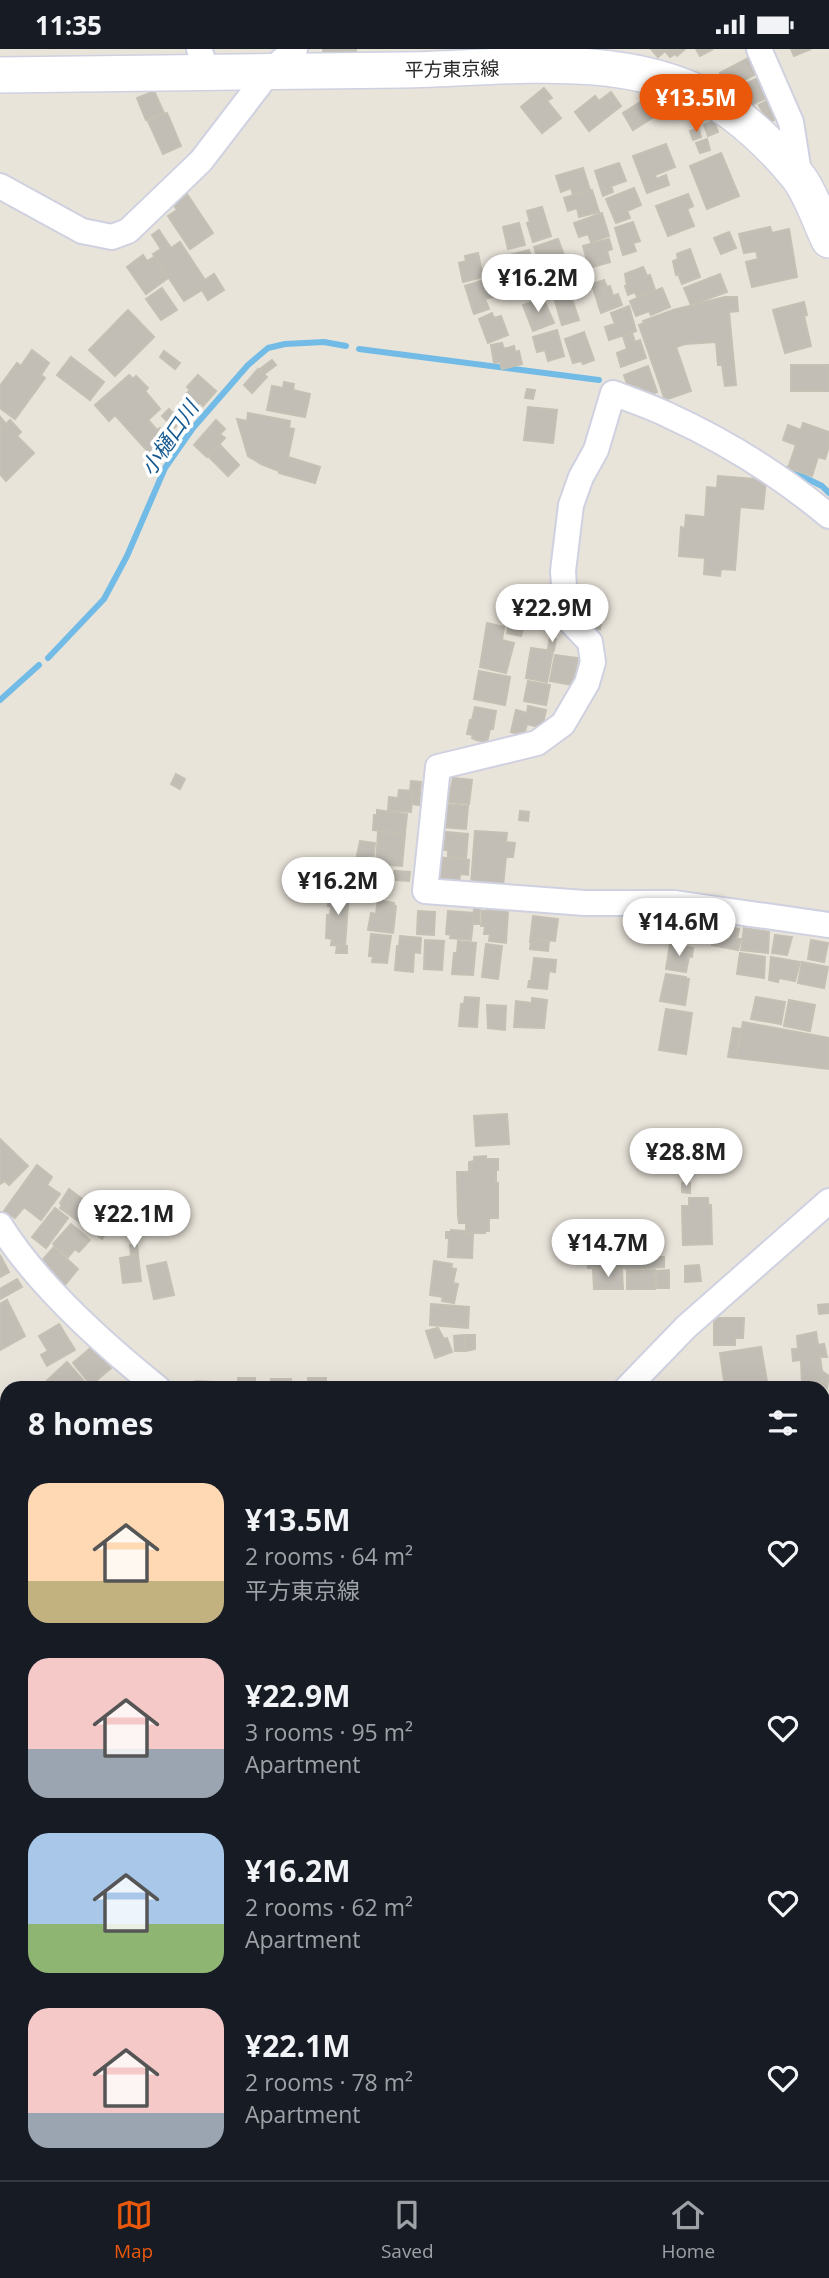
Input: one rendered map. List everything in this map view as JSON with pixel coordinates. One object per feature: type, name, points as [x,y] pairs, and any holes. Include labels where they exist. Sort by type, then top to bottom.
[{"type":"main road","name":"平方東京線","points":[[0,75],[203,61],[282,60],[405,70],[587,65],[626,71],[667,80],[708,98],[744,120],[800,179],[829,240]]},
{"type":"street","points":[[759,49],[791,122],[800,179]]},
{"type":"street","points":[[0,186],[82,231],[112,237],[128,232],[201,161],[282,60]]},
{"type":"street","points":[[829,516],[796,489],[717,440],[668,415],[613,393],[596,450],[581,477],[571,505],[563,571],[566,617],[590,642],[593,662],[587,683],[563,724],[537,743],[438,767],[425,891],[585,903],[674,903],[829,925]]},
{"type":"street","points":[[633,1381],[686,1327],[829,1201]]},
{"type":"street","points":[[0,1225],[45,1285],[149,1381]]},
{"type":"building","points":[[323,49],[356,49],[356,55],[323,54]]},
{"type":"building","points":[[651,49],[685,49],[677,56],[675,54],[670,57],[665,51],[658,57]]},
{"type":"building","points":[[696,49],[713,49],[700,56]]},
{"type":"building","points":[[791,49],[811,49],[794,56]]},
{"type":"building","points":[[750,57],[758,73],[729,88],[720,73]]},
{"type":"building","points":[[760,77],[769,97],[751,105],[748,98],[742,101],[736,88]]},
{"type":"building","points":[[544,88],[552,98],[547,101],[561,118],[542,133],[521,107]]},
{"type":"building","points":[[154,91],[164,113],[146,120],[137,98]]},
{"type":"building","points":[[611,92],[621,106],[589,131],[575,112],[595,96],[599,101]]},
{"type":"building","points":[[653,94],[663,111],[633,130],[623,113]]},
{"type":"building","points":[[772,98],[782,116],[768,123],[759,105]]},
{"type":"building","points":[[167,113],[181,146],[163,154],[148,121]]},
{"type":"building","points":[[714,121],[718,132],[708,136],[704,125]]},
{"type":"building","points":[[698,128],[701,137],[693,140],[690,131]]},
{"type":"building","points":[[707,139],[710,150],[700,153],[696,143]]},
{"type":"building","points":[[666,144],[675,167],[655,175],[656,179],[666,175],[669,185],[647,193],[633,156]]},
{"type":"building","points":[[721,153],[739,196],[707,209],[690,166]]},
{"type":"building","points":[[619,163],[626,181],[611,186],[613,192],[603,196],[595,171]]},
{"type":"building","points":[[583,168],[590,190],[573,195],[571,188],[561,192],[556,176]]},
{"type":"building","points":[[634,188],[641,205],[627,211],[630,218],[616,223],[606,199]]},
{"type":"building","points":[[592,190],[599,212],[579,217],[577,208],[568,211],[564,198]]},
{"type":"building","points":[[187,194],[213,233],[190,249],[168,216],[177,210],[173,204]]},
{"type":"building","points":[[688,194],[693,206],[687,209],[694,226],[668,236],[656,206]]},
{"type":"building","points":[[542,207],[551,236],[533,242],[527,223],[530,222],[527,211]]},
{"type":"building","points":[[602,213],[609,236],[591,242],[588,234],[579,237],[574,223]]},
{"type":"building","points":[[633,222],[640,241],[633,243],[636,251],[623,255],[615,228]]},
{"type":"building","points":[[519,223],[525,245],[508,249],[503,227]]},
{"type":"building","points":[[770,227],[772,233],[789,229],[797,277],[752,287],[746,262],[758,259],[756,251],[744,253],[739,234]]},
{"type":"building","points":[[159,230],[171,248],[180,242],[205,280],[214,274],[224,290],[208,300],[202,290],[184,301],[153,254],[161,249],[152,235]]},
{"type":"building","points":[[729,232],[736,248],[721,254],[714,238]]},
{"type":"building","points":[[558,239],[564,255],[560,257],[561,261],[556,263],[559,272],[544,277],[534,247]]},
{"type":"building","points":[[609,239],[612,249],[607,251],[610,262],[589,268],[583,246]]},
{"type":"building","points":[[690,249],[700,277],[682,284],[678,274],[676,275],[673,261],[678,259],[677,254]]},
{"type":"building","points":[[529,250],[534,269],[527,271],[530,279],[517,283],[510,255]]},
{"type":"building","points":[[478,253],[483,277],[463,282],[459,263],[466,261],[465,256]]},
{"type":"building","points":[[143,255],[147,261],[154,257],[168,278],[146,294],[127,267]]},
{"type":"building","points":[[643,267],[647,276],[650,275],[655,290],[637,297],[635,292],[628,295],[625,274]]},
{"type":"building","points":[[720,274],[727,292],[691,305],[684,288]]},
{"type":"building","points":[[490,278],[495,296],[485,299],[489,309],[474,314],[465,286]]},
{"type":"building","points":[[604,280],[607,287],[610,286],[613,296],[618,294],[622,305],[601,313],[593,288],[595,283]]},
{"type":"building","points":[[162,288],[177,310],[161,320],[146,299]]},
{"type":"building","points":[[662,288],[670,307],[651,315],[649,311],[636,316],[630,301]]},
{"type":"building","points":[[570,293],[579,320],[562,325],[554,298]]},
{"type":"building","points":[[725,297],[737,297],[738,311],[729,312],[736,385],[725,386],[722,365],[718,365],[716,342],[685,344],[676,347],[691,391],[665,400],[639,325],[673,310]]},
{"type":"building","points":[[543,298],[554,323],[533,331],[523,305]]},
{"type":"building","points":[[804,302],[807,315],[804,316],[811,346],[785,353],[773,310]]},
{"type":"building","points":[[629,306],[636,331],[609,340],[605,327],[615,324],[611,313]]},
{"type":"building","points":[[128,310],[154,337],[115,376],[89,350]]},
{"type":"building","points":[[492,313],[494,318],[501,316],[508,335],[488,343],[479,319]]},
{"type":"building","points":[[557,330],[564,356],[548,361],[545,350],[537,352],[533,337]]},
{"type":"building","points":[[584,332],[594,360],[583,364],[581,361],[573,363],[565,339]]},
{"type":"building","points":[[632,333],[635,342],[640,340],[646,358],[621,367],[617,353],[627,349],[623,336]]},
{"type":"building","points":[[502,343],[504,349],[514,346],[515,352],[519,351],[522,364],[502,369],[500,362],[494,363],[491,345]]},
{"type":"building","points":[[32,350],[49,363],[41,375],[45,378],[15,419],[0,408],[0,386],[17,363],[21,366]]},
{"type":"building","points":[[164,351],[180,363],[175,369],[160,357]]},
{"type":"building","points":[[71,357],[104,382],[90,400],[57,375]]},
{"type":"building","points":[[272,360],[276,365],[264,374],[260,369]]},
{"type":"building","points":[[791,365],[829,365],[829,391],[791,391]]},
{"type":"building","points":[[648,366],[657,392],[650,395],[641,391],[639,386],[627,384],[624,375]]},
{"type":"building","points":[[258,369],[267,377],[252,393],[244,385]]},
{"type":"building","points":[[129,375],[133,379],[136,376],[148,388],[145,391],[160,409],[148,420],[157,430],[160,428],[164,432],[168,429],[175,436],[152,456],[115,415],[109,421],[95,405]]},
{"type":"building","points":[[198,375],[216,391],[203,406],[200,403],[196,406],[184,396],[190,390],[187,387]]},
{"type":"building","points":[[284,382],[294,384],[293,390],[310,394],[305,417],[267,410],[272,386],[283,388]]},
{"type":"building","points":[[527,389],[535,390],[533,399],[525,398]]},
{"type":"building","points":[[528,407],[557,410],[553,443],[524,440]]},
{"type":"building","points":[[169,409],[181,421],[174,428],[162,416]]},
{"type":"building","points":[[248,413],[290,421],[289,428],[294,429],[288,457],[320,467],[315,483],[279,473],[248,456],[237,419],[247,421]]},
{"type":"building","points":[[1,418],[6,424],[10,420],[21,432],[17,436],[34,453],[6,481],[0,474]]},
{"type":"building","points":[[216,420],[225,429],[220,434],[225,438],[207,457],[194,445]]},
{"type":"building","points":[[803,423],[829,432],[825,459],[818,457],[812,476],[788,468],[796,445],[783,440],[788,425],[801,430]]},
{"type":"building","points":[[220,445],[239,465],[228,476],[209,457]]},
{"type":"building","points":[[718,476],[766,480],[763,509],[740,507],[735,570],[721,569],[720,576],[704,574],[705,558],[679,556],[681,527],[685,528],[686,515],[705,517],[707,487],[717,488]]},
{"type":"building","points":[[585,607],[603,610],[600,629],[582,626]]},
{"type":"building","points":[[487,623],[504,627],[502,640],[514,643],[506,673],[480,667]]},
{"type":"building","points":[[509,623],[524,626],[521,636],[507,633]]},
{"type":"building","points":[[550,637],[556,639],[554,650],[548,649]]},
{"type":"building","points":[[531,648],[553,651],[547,682],[526,678]]},
{"type":"building","points":[[555,655],[578,658],[573,685],[550,681]]},
{"type":"building","points":[[479,671],[510,677],[505,705],[474,699]]},
{"type":"building","points":[[528,681],[550,685],[546,705],[524,701]]},
{"type":"building","points":[[528,706],[546,710],[542,728],[527,724],[524,735],[511,732],[516,710],[527,713]]},
{"type":"building","points":[[475,707],[496,711],[493,729],[490,729],[487,742],[476,740],[472,738],[473,735],[467,734]]},
{"type":"building","points":[[176,774],[185,779],[180,789],[171,784]]},
{"type":"building","points":[[453,778],[472,780],[469,804],[448,802]]},
{"type":"building","points":[[411,781],[421,782],[419,805],[412,804]]},
{"type":"building","points":[[399,790],[413,791],[411,812],[388,810],[389,797],[398,798]]},
{"type":"building","points":[[445,804],[468,806],[466,829],[442,827]]},
{"type":"building","points":[[377,810],[407,814],[405,833],[373,830]]},
{"type":"building","points":[[520,811],[529,812],[528,821],[519,820]]},
{"type":"building","points":[[475,831],[507,833],[506,842],[515,843],[513,857],[506,857],[503,886],[471,883]]},
{"type":"building","points":[[378,832],[405,834],[402,866],[376,864]]},
{"type":"building","points":[[446,832],[468,834],[466,858],[448,857],[448,850],[444,850]]},
{"type":"building","points":[[360,841],[375,843],[372,870],[357,868],[355,865]]},
{"type":"building","points":[[436,857],[469,860],[468,875],[460,874],[459,885],[435,880]]},
{"type":"building","points":[[382,870],[394,872],[393,880],[381,879]]},
{"type":"building","points":[[395,871],[410,872],[409,881],[395,880]]},
{"type":"building","points":[[332,888],[349,889],[345,946],[331,945],[332,939],[326,938],[327,915],[330,915],[331,906],[328,906],[328,895],[332,895]]},
{"type":"building","points":[[378,900],[394,903],[396,906],[393,933],[368,930],[371,913],[376,914]]},
{"type":"building","points":[[474,908],[480,909],[479,924],[473,924]]},
{"type":"building","points":[[418,911],[435,912],[434,935],[417,934]]},
{"type":"building","points":[[448,911],[474,913],[471,940],[450,938],[451,935],[446,934]]},
{"type":"building","points":[[482,911],[508,912],[506,943],[489,941],[490,934],[484,934],[485,926],[481,926]]},
{"type":"building","points":[[533,916],[558,919],[555,941],[536,939],[536,942],[530,942]]},
{"type":"building","points":[[719,925],[739,929],[737,939],[741,939],[738,950],[712,945],[715,927],[719,928]]},
{"type":"building","points":[[744,928],[769,932],[768,953],[741,950]]},
{"type":"building","points":[[371,934],[391,936],[387,963],[372,962],[373,956],[369,956]]},
{"type":"building","points":[[775,935],[792,937],[787,955],[772,953]]},
{"type":"building","points":[[400,936],[421,938],[420,953],[414,952],[413,972],[395,970]]},
{"type":"building","points":[[537,939],[549,941],[548,951],[530,949],[531,942],[536,943]]},
{"type":"building","points":[[425,940],[444,941],[442,970],[424,969]]},
{"type":"building","points":[[811,940],[828,943],[824,962],[808,959]]},
{"type":"building","points":[[458,941],[476,943],[473,975],[452,974]]},
{"type":"building","points":[[486,944],[502,946],[498,979],[482,977]]},
{"type":"building","points":[[670,944],[693,948],[686,972],[666,969]]},
{"type":"building","points":[[337,945],[347,946],[347,953],[336,953]]},
{"type":"building","points":[[740,953],[765,957],[764,978],[737,974]]},
{"type":"building","points":[[771,957],[800,962],[795,981],[779,978],[778,982],[769,980]]},
{"type":"building","points":[[534,958],[556,960],[555,972],[549,971],[547,989],[528,987]]},
{"type":"building","points":[[802,962],[828,967],[824,988],[798,983]]},
{"type":"building","points":[[666,974],[689,979],[685,1005],[660,1001]]},
{"type":"building","points":[[465,997],[479,998],[477,1027],[459,1026],[461,1004],[464,1004]]},
{"type":"building","points":[[756,997],[785,1002],[781,1024],[751,1019]]},
{"type":"building","points":[[532,998],[547,1000],[544,1028],[514,1027],[516,1001],[532,1003]]},
{"type":"building","points":[[789,1000],[815,1005],[810,1031],[784,1026]]},
{"type":"building","points":[[487,1005],[506,1006],[505,1030],[488,1028]]},
{"type":"building","points":[[666,1009],[692,1013],[686,1054],[659,1050]]},
{"type":"building","points":[[743,1022],[829,1038],[828,1069],[736,1058]]},
{"type":"building","points":[[733,1028],[741,1029],[736,1058],[728,1057]]},
{"type":"building","points":[[507,1114],[509,1144],[476,1146],[474,1116]]},
{"type":"building","points":[[0,1139],[28,1166],[9,1185],[5,1181],[0,1184]]},
{"type":"building","points":[[486,1156],[486,1159],[498,1159],[498,1218],[489,1218],[489,1231],[485,1233],[466,1233],[466,1223],[459,1223],[457,1172],[469,1172],[469,1162],[474,1161],[474,1157]]},
{"type":"building","points":[[37,1165],[52,1177],[47,1185],[60,1194],[41,1220],[24,1207],[15,1218],[4,1211]]},
{"type":"building","points":[[682,1183],[690,1183],[690,1193],[682,1192]]},
{"type":"building","points":[[69,1189],[93,1207],[89,1212],[96,1217],[88,1228],[60,1208],[60,1203]]},
{"type":"building","points":[[689,1198],[708,1198],[708,1205],[711,1205],[712,1244],[683,1245],[682,1206],[689,1206]]},
{"type":"building","points":[[55,1208],[68,1218],[46,1248],[32,1237]]},
{"type":"building","points":[[71,1224],[90,1240],[79,1252],[75,1249],[68,1257],[53,1244]]},
{"type":"building","points":[[95,1225],[106,1233],[102,1239],[91,1230]]},
{"type":"building","points":[[451,1230],[473,1235],[472,1258],[448,1257],[449,1238],[446,1238],[446,1232]]},
{"type":"building","points":[[130,1245],[137,1245],[138,1254],[131,1255]]},
{"type":"building","points":[[54,1247],[78,1269],[64,1286],[39,1264]]},
{"type":"building","points":[[624,1250],[624,1268],[588,1268],[588,1253]]},
{"type":"building","points":[[657,1251],[658,1257],[664,1257],[664,1267],[626,1269],[625,1253]]},
{"type":"building","points":[[0,1255],[9,1272],[0,1277]]},
{"type":"building","points":[[138,1255],[141,1281],[123,1283],[120,1258]]},
{"type":"building","points":[[434,1261],[452,1264],[451,1268],[456,1269],[453,1283],[458,1284],[454,1303],[442,1301],[443,1297],[430,1295]]},
{"type":"building","points":[[166,1262],[174,1295],[154,1299],[147,1266]]},
{"type":"building","points":[[699,1265],[701,1281],[685,1282],[685,1266]]},
{"type":"building","points":[[622,1269],[623,1289],[594,1289],[593,1270]]},
{"type":"building","points":[[655,1270],[655,1289],[627,1289],[627,1271]]},
{"type":"building","points":[[669,1270],[669,1288],[657,1288],[656,1271]]},
{"type":"building","points":[[17,1279],[22,1287],[0,1299],[0,1289]]},
{"type":"building","points":[[7,1300],[25,1336],[0,1350],[0,1304]]},
{"type":"building","points":[[431,1304],[469,1307],[468,1328],[430,1325]]},
{"type":"building","points":[[828,1304],[829,1313],[819,1314],[818,1305]]},
{"type":"building","points":[[714,1318],[744,1318],[743,1338],[735,1338],[735,1345],[714,1345]]},
{"type":"building","points":[[59,1324],[75,1350],[47,1366],[41,1355],[48,1351],[39,1336]]},
{"type":"building","points":[[438,1328],[444,1339],[447,1338],[452,1352],[435,1358],[426,1331]]},
{"type":"building","points":[[816,1332],[818,1345],[824,1344],[827,1357],[820,1357],[822,1371],[829,1376],[828,1381],[802,1381],[801,1360],[793,1361],[792,1349],[798,1349],[797,1336]]},
{"type":"building","points":[[464,1335],[465,1351],[455,1351],[454,1336]]},
{"type":"building","points":[[465,1335],[475,1335],[475,1349],[466,1351]]},
{"type":"building","points":[[93,1346],[111,1368],[96,1381],[88,1381],[73,1363]]},
{"type":"building","points":[[761,1347],[767,1381],[724,1381],[720,1353]]},
{"type":"building","points":[[67,1362],[84,1381],[47,1381]]},
{"type":"building","points":[[238,1378],[255,1378],[255,1381],[238,1381]]},
{"type":"building","points":[[308,1378],[326,1378],[326,1381],[308,1381]]},
{"type":"building","points":[[271,1379],[291,1379],[291,1381]]},
{"type":"waterway","name":"小樋口川","points":[[48,658],[104,599],[127,556],[165,468],[193,428],[248,365],[268,348],[285,344],[324,342],[346,346]]},
{"type":"waterway","name":"小樋口川","points":[[359,349],[599,380]]},
{"type":"waterway","name":"小樋口川","points":[[787,469],[822,486],[829,493]]},
{"type":"waterway","name":"小樋口川","points":[[0,700],[39,665]]}]
